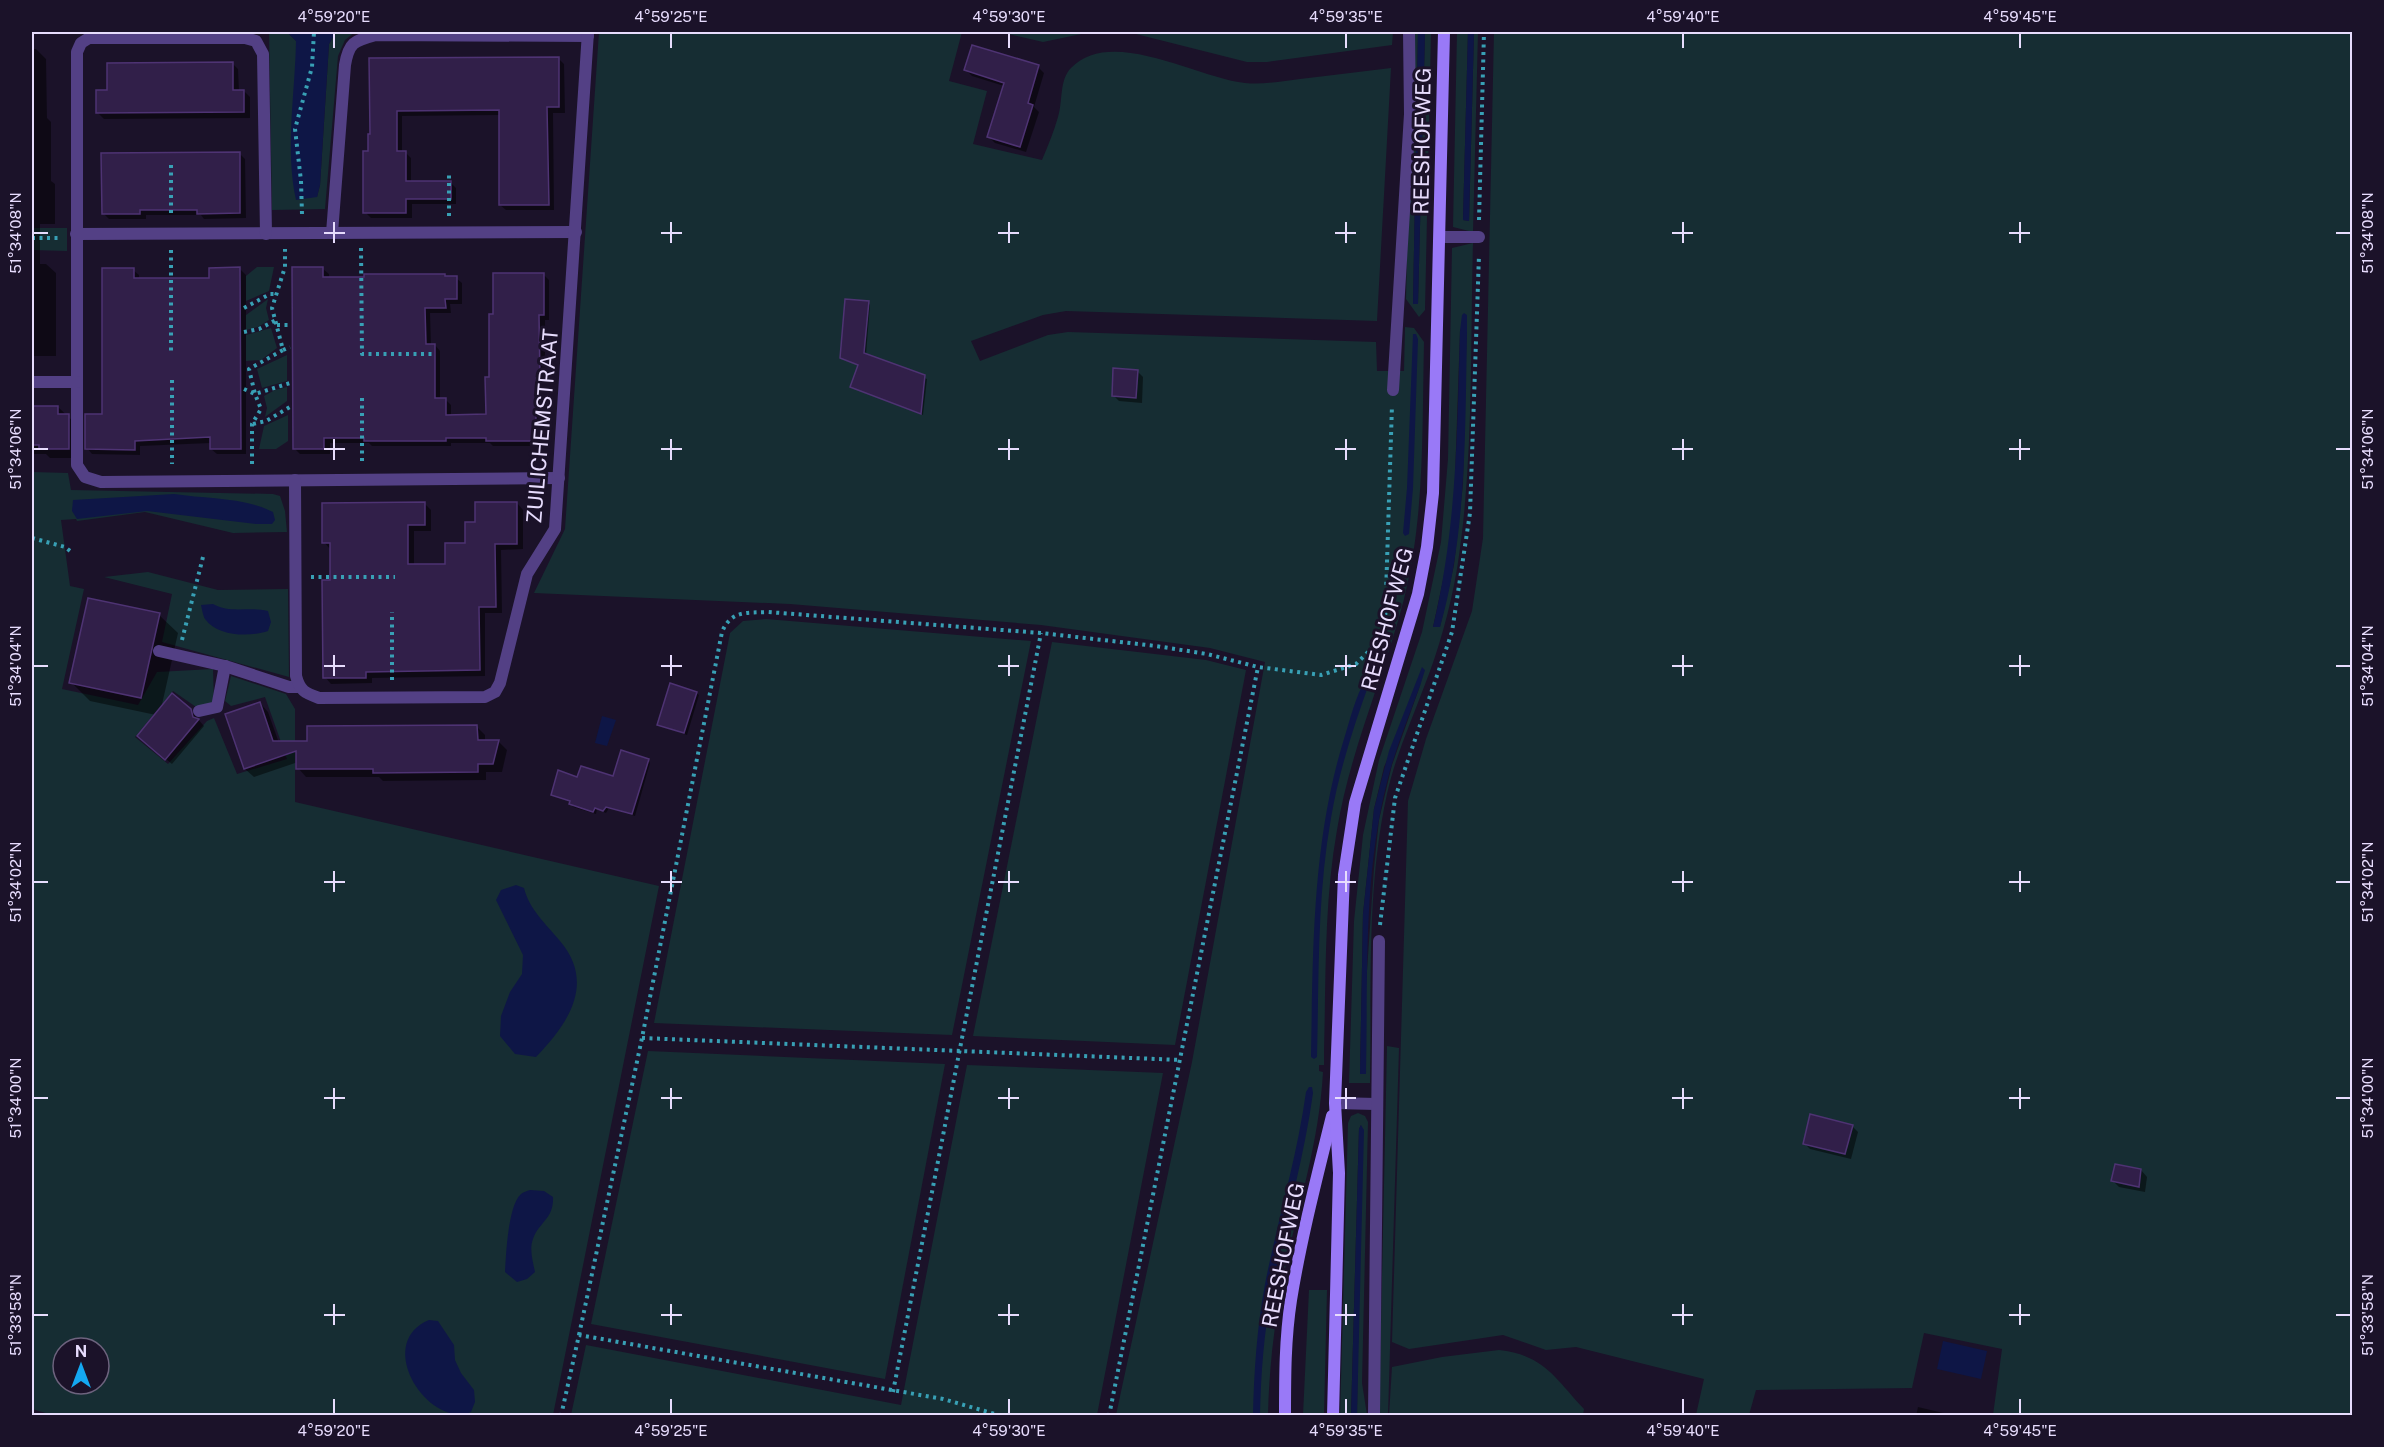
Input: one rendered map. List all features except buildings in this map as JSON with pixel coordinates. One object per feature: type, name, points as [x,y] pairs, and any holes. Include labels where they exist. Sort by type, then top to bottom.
[{"type":"street","points":[[1393,390],[1410,114],[1409,32]]},
{"type":"street","name":"REESHOFWEG","points":[[1333,1416],[1340,1173],[1335,1103],[1344,875],[1355,802],[1405,643],[1427,547],[1433,493],[1444,32]]},
{"type":"street","points":[[332,233],[345,64],[348,49],[357,40],[376,35],[588,34]]},
{"type":"street","name":"ZUILICHEMSTRAAT","points":[[159,651],[225,666],[289,687],[299,687],[304,693],[319,698],[485,697],[495,692],[500,683],[527,574],[555,529],[588,34]]},
{"type":"street","points":[[266,234],[263,54],[256,41],[245,38],[88,38],[81,43],[77,52],[71,236],[77,382],[77,465],[85,477],[101,482],[559,478]]},
{"type":"street","points":[[71,236],[576,232]]},
{"type":"street","points":[[1440,237],[1479,237]]},
{"type":"street","points":[[32,382],[77,382]]},
{"type":"street","points":[[295,480],[296,676],[299,687]]},
{"type":"street","points":[[199,711],[221,709],[225,666]]},
{"type":"street","points":[[1374,1416],[1378,941]]},
{"type":"street","points":[[1335,1103],[1376,1104]]},
{"type":"street","name":"REESHOFWEG","points":[[1285,1416],[1285,1358],[1291,1301],[1303,1237],[1335,1103]]},
{"type":"path","points":[[302,212],[295,129],[312,67],[314,32]]},
{"type":"path","points":[[171,165],[171,355]]},
{"type":"path","points":[[448,233],[449,172]]},
{"type":"path","points":[[360,233],[362,354],[435,354]]},
{"type":"path","points":[[283,350],[272,308],[285,267],[284,234]]},
{"type":"path","points":[[32,238],[71,236]]},
{"type":"path","points":[[244,308],[270,294],[277,294]]},
{"type":"path","points":[[244,333],[276,323],[290,325]]},
{"type":"path","points":[[244,369],[249,369],[290,346]]},
{"type":"path","points":[[249,369],[261,409],[252,424],[253,481]]},
{"type":"path","points":[[172,380],[172,482]]},
{"type":"path","points":[[244,389],[255,394],[290,383]]},
{"type":"path","points":[[561,1416],[642,1038],[719,644],[726,621],[740,614],[768,612],[1041,633],[1156,646],[1207,654],[1258,667],[1321,675],[1356,663],[1374,646],[1385,625],[1393,390]]},
{"type":"path","points":[[362,398],[362,480]]},
{"type":"path","points":[[252,424],[266,420],[290,407]]},
{"type":"path","points":[[32,538],[65,547],[70,551]]},
{"type":"path","points":[[178,655],[203,557]]},
{"type":"path","points":[[296,577],[395,577]]},
{"type":"path","points":[[392,612],[392,697]]},
{"type":"path","points":[[893,1392],[1041,633]]},
{"type":"path","points":[[1109,1416],[1258,667]]},
{"type":"path","points":[[642,1038],[1181,1060]]},
{"type":"path","points":[[579,1335],[943,1399],[1002,1416]]},
{"type":"green space","points":[[269,32],[287,32],[296,41],[296,69],[317,197],[320,185],[329,44],[336,32],[355,32],[345,40],[338,56],[325,209],[272,210]]},
{"type":"green space","points":[[599,32],[962,32],[949,81],[987,91],[973,144],[1042,160],[1060,111],[1067,73],[1088,56],[1108,52],[1131,53],[1245,83],[1272,83],[1391,68],[1377,321],[1066,311],[1043,315],[971,341],[980,361],[1048,335],[1068,332],[1376,342],[1377,371],[1404,371],[1405,327],[1414,328],[1424,342],[1421,472],[1416,536],[1404,599],[1350,771],[1337,830],[1328,913],[1324,1065],[1319,1065],[1319,1071],[1323,1072],[1321,1099],[1280,1296],[1272,1347],[1268,1415],[1116,1415],[1192,1062],[1265,662],[1210,648],[1041,625],[790,604],[534,593],[565,529]]},
{"type":"green space","points":[[1000,32],[1091,32],[1043,42]]},
{"type":"green space","points":[[1128,32],[1393,32],[1392,45],[1267,62],[1247,62]]},
{"type":"green space","points":[[1412,32],[1418,32],[1413,304],[1418,303],[1425,32],[1431,32],[1425,310],[1419,317],[1406,299]]},
{"type":"green space","points":[[1457,32],[1468,32],[1463,220],[1469,221],[1474,32],[1478,32],[1473,232],[1453,227]]},
{"type":"green space","points":[[1494,32],[2352,32],[2352,1415],[1993,1415],[2002,1349],[1924,1333],[1912,1388],[1756,1390],[1749,1415],[1696,1415],[1704,1379],[1576,1347],[1546,1350],[1503,1335],[1409,1349],[1392,1342],[1408,801],[1426,739],[1472,611],[1483,538]]},
{"type":"green space","points":[[32,228],[67,228],[67,251],[32,250]]},
{"type":"green space","points":[[1473,243],[1469,447],[1462,529],[1457,569],[1444,629],[1390,780],[1380,830],[1373,902],[1370,1083],[1349,1083],[1354,921],[1363,835],[1379,760],[1422,632],[1441,542],[1448,459],[1452,248]],"holes":[[[1467,315],[1463,484],[1454,565],[1440,627],[1433,627],[1448,557],[1454,507],[1460,331]],[[1421,683],[1392,765],[1379,820],[1360,1073],[1363,914],[1374,809],[1384,767]]]},
{"type":"green space","points":[[257,267],[274,267],[269,291],[246,301],[246,276]]},
{"type":"green space","points":[[268,299],[266,308],[269,320],[258,327],[246,330],[246,315]]},
{"type":"green space","points":[[271,328],[277,348],[261,360],[246,361],[246,335]]},
{"type":"green space","points":[[287,355],[287,381],[262,388],[257,369]]},
{"type":"green space","points":[[287,387],[287,401],[265,417],[267,408],[264,396]]},
{"type":"green space","points":[[288,415],[288,441],[276,449],[259,449],[264,426]]},
{"type":"green space","points":[[32,472],[68,473],[71,490],[273,494],[280,496],[285,511],[287,532],[233,533],[145,512],[77,521],[76,519],[61,520],[70,586],[84,589],[62,689],[138,705],[157,672],[213,669],[214,703],[196,707],[173,691],[135,737],[168,764],[207,721],[214,718],[237,774],[287,759],[265,697],[231,706],[225,701],[231,676],[286,694],[295,709],[295,802],[659,886],[553,1415],[56,1416],[32,1409]]},
{"type":"green space","points":[[148,572],[218,590],[288,589],[289,677],[162,642],[172,594],[104,577]]},
{"type":"green space","points":[[766,619],[1031,641],[952,1035],[654,1023],[730,633],[743,621]]},
{"type":"green space","points":[[1052,642],[1206,660],[1246,670],[1175,1045],[973,1036]]},
{"type":"green space","points":[[1387,1046],[1399,1048],[1388,1415],[1379,1416]]},
{"type":"green space","points":[[648,1051],[945,1064],[885,1379],[591,1324]]},
{"type":"green space","points":[[967,1065],[1163,1073],[1097,1415],[571,1415],[586,1345],[901,1405]]},
{"type":"green space","points":[[1358,1113],[1365,1116],[1368,1122],[1362,1383],[1367,1415],[1357,1415],[1361,1125],[1359,1129],[1351,1415],[1340,1416],[1348,1123],[1351,1116]]},
{"type":"green space","points":[[1309,1290],[1327,1290],[1324,1415],[1303,1415]]},
{"type":"green space","points":[[1499,1350],[1527,1357],[1548,1370],[1584,1409],[1583,1415],[1389,1415],[1392,1367],[1442,1357]]},
{"type":"shaded area","points":[[287,32],[336,32],[329,44],[320,185],[317,197],[296,200],[291,141],[296,41]]},
{"type":"shaded area","points":[[1418,32],[1425,32],[1418,304],[1413,304]]},
{"type":"shaded area","points":[[1468,32],[1474,32],[1469,221],[1463,220]]},
{"type":"shaded area","points":[[1464,313],[1467,315],[1466,406],[1460,518],[1449,591],[1440,627],[1433,627],[1447,553],[1451,516],[1460,331]]},
{"type":"shaded area","points":[[1413,334],[1416,334],[1418,339],[1413,488],[1409,534],[1405,536],[1403,533]]},
{"type":"shaded area","points":[[174,494],[250,504],[273,512],[275,520],[272,524],[256,524],[147,511],[77,519],[72,511],[73,500]]},
{"type":"shaded area","points":[[213,604],[227,609],[268,611],[271,622],[268,631],[244,635],[218,629],[205,619],[201,605]]},
{"type":"shaded area","points":[[1422,667],[1425,670],[1394,757],[1379,818],[1368,927],[1366,1074],[1360,1074],[1363,914],[1374,809],[1389,751]]},
{"type":"shaded area","points":[[1366,679],[1370,681],[1334,800],[1326,848],[1320,937],[1317,1057],[1314,1059],[1311,1057],[1312,977],[1320,857],[1333,778],[1353,709]]},
{"type":"shaded area","points":[[602,716],[616,720],[607,746],[595,743]]},
{"type":"shaded area","points":[[516,885],[524,888],[534,910],[571,957],[576,972],[577,987],[574,1002],[567,1017],[536,1057],[515,1054],[500,1036],[501,1016],[510,992],[522,974],[523,955],[496,900],[501,890]]},
{"type":"shaded area","points":[[1309,1087],[1312,1087],[1313,1093],[1309,1118],[1267,1319],[1260,1415],[1253,1415],[1256,1349],[1262,1300],[1298,1140],[1306,1092]]},
{"type":"shaded area","points":[[1361,1125],[1364,1130],[1357,1415],[1351,1416],[1359,1129]]},
{"type":"shaded area","points":[[530,1190],[544,1191],[553,1197],[553,1204],[532,1243],[535,1272],[527,1279],[517,1282],[505,1272],[509,1231],[513,1208],[517,1200],[522,1193]]},
{"type":"shaded area","points":[[429,1320],[438,1321],[454,1345],[455,1360],[461,1373],[474,1390],[475,1402],[471,1412],[455,1414],[438,1408],[424,1396],[413,1381],[406,1364],[406,1346],[413,1331]]},
{"type":"shaded area","points":[[1943,1341],[1987,1351],[1981,1379],[1937,1369]]}]
